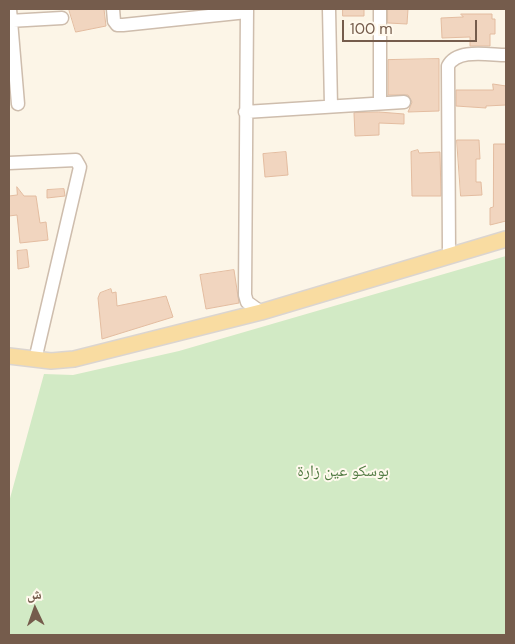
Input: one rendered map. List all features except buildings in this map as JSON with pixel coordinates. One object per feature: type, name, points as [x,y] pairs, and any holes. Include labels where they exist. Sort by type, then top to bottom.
[{"type":"main road","points":[[9,356],[35,360],[74,358],[262,312],[449,254],[506,239]]},
{"type":"street","points":[[113,9],[114,21],[117,25],[247,10],[245,295],[247,302],[262,312]]},
{"type":"street","points":[[330,9],[331,106]]},
{"type":"street","points":[[380,9],[380,103]]},
{"type":"street","points":[[18,104],[10,17],[62,18]]},
{"type":"street","points":[[449,254],[448,66],[452,59],[459,55],[506,56]]},
{"type":"street","points":[[245,112],[404,102]]},
{"type":"street","points":[[9,163],[76,160],[80,167],[35,360]]},
{"type":"green space","name":"بوسكو عين زارة","points":[[506,256],[506,635],[9,635],[9,502],[44,374],[73,375],[179,351]]}]
